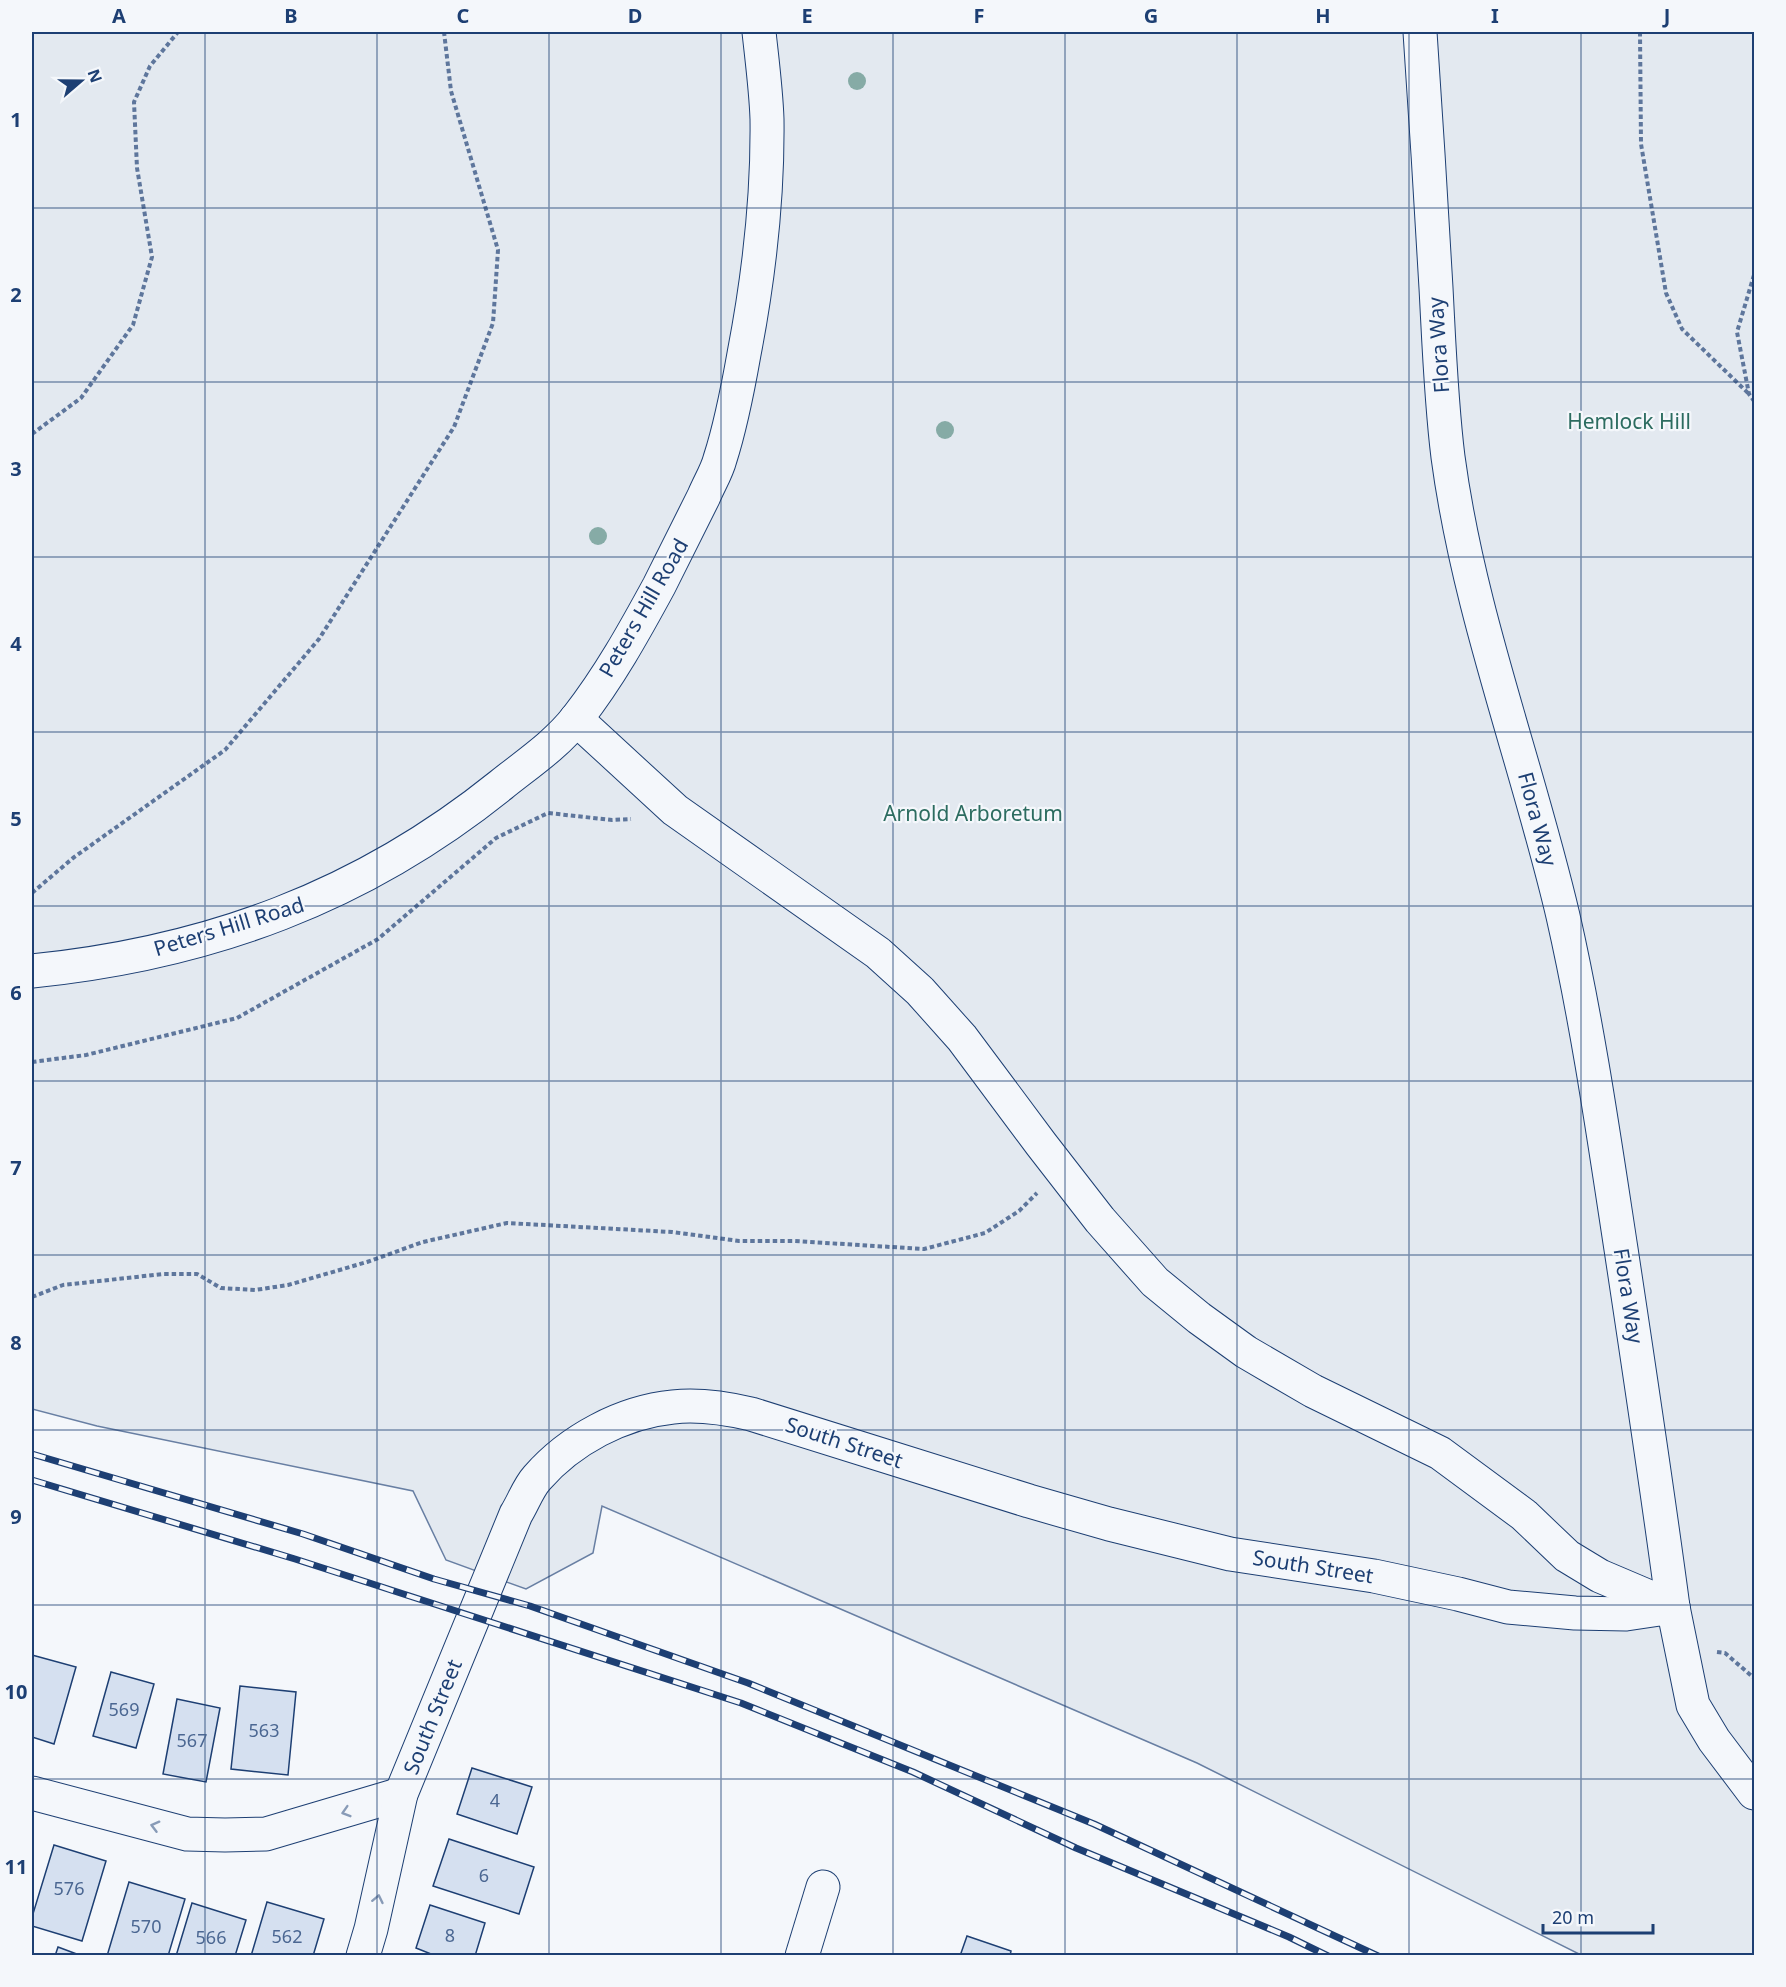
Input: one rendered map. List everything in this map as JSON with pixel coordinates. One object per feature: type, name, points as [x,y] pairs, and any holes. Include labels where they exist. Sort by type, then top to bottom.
[{"type":"street","name":"Peters Hill Road","points":[[32,971],[171,948],[248,926],[310,902],[364,877],[463,814],[552,745],[576,718],[628,645],[720,461],[740,378],[755,295],[765,216],[767,117],[759,32]]},
{"type":"street","name":"Flora Way","points":[[1420,32],[1441,384],[1448,454],[1459,526],[1475,599],[1548,858],[1574,969],[1612,1190],[1673,1607]]},
{"type":"street","points":[[576,718],[664,800],[878,953],[920,991],[969,1047],[1100,1220],[1155,1282],[1208,1325],[1246,1352],[1313,1391],[1440,1453],[1524,1515],[1566,1556],[1600,1576],[1673,1607],[1693,1705],[1714,1740],[1755,1793]]},
{"type":"street","name":"South Street","points":[[32,1793],[187,1834],[225,1835],[266,1834],[401,1794],[516,1514],[535,1480],[580,1441],[614,1423],[646,1411],[674,1407],[716,1407],[751,1414],[1109,1524],[1230,1554],[1374,1576],[1508,1607],[1575,1613],[1626,1614],[1673,1607]]},
{"type":"street","points":[[363,1956],[401,1794]]},
{"type":"street","points":[[802,1956],[823,1887]]},
{"type":"path","points":[[32,434],[81,398],[133,325],[152,257],[137,168],[134,102],[150,66],[178,32]]},
{"type":"path","points":[[32,893],[73,858],[225,750],[320,639],[454,427],[493,323],[498,250],[451,91],[444,32]]},
{"type":"path","points":[[1640,32],[1641,144],[1666,293],[1682,328],[1755,401]]},
{"type":"path","points":[[1749,394],[1737,332],[1755,275]]},
{"type":"path","points":[[32,1062],[86,1055],[237,1018],[378,939],[496,838],[548,813],[612,820],[640,818],[664,800]]},
{"type":"path","points":[[32,1297],[63,1286],[163,1274],[197,1274],[220,1288],[255,1290],[288,1285],[356,1266],[423,1242],[507,1223],[672,1232],[739,1241],[794,1240],[924,1249],[985,1233],[1019,1211],[1048,1181],[1062,1172]]},
{"type":"green space","name":"Arnold Arboretum","points":[[32,32],[1754,32],[1754,1955],[1581,1955],[1197,1763],[602,1506],[593,1553],[526,1589],[446,1560],[413,1491],[97,1426],[32,1409]]},
{"type":"building","points":[[32,1655],[76,1667],[54,1744],[32,1737]]},
{"type":"building","points":[[111,1672],[154,1684],[136,1748],[93,1736]]},
{"type":"building","points":[[240,1686],[296,1692],[288,1775],[231,1769]]},
{"type":"building","points":[[177,1699],[220,1708],[206,1782],[163,1774]]},
{"type":"building","points":[[472,1768],[532,1787],[517,1834],[457,1814]]},
{"type":"building","points":[[449,1839],[534,1867],[519,1914],[433,1886]]},
{"type":"building","points":[[54,1845],[106,1861],[82,1941],[32,1926],[32,1917]]},
{"type":"building","points":[[129,1882],[185,1899],[168,1956],[107,1956]]},
{"type":"building","points":[[267,1902],[324,1919],[313,1956],[251,1956]]},
{"type":"building","points":[[192,1903],[246,1920],[235,1956],[176,1956]]},
{"type":"building","points":[[430,1905],[485,1923],[475,1956],[436,1956],[416,1948]]},
{"type":"building","points":[[967,1936],[1011,1951],[1010,1956],[960,1956]]},
{"type":"building","points":[[58,1947],[82,1956],[55,1956]]},
{"type":"railway","points":[[32,1454],[303,1534],[434,1579],[530,1606],[748,1683],[1094,1824],[1378,1956]]},
{"type":"railway","points":[[32,1480],[295,1559],[741,1703],[913,1772],[1076,1848],[1289,1937],[1328,1956]]},
{"type":"park label","name":"Hemlock Hill","points":[[1629,422]]}]
